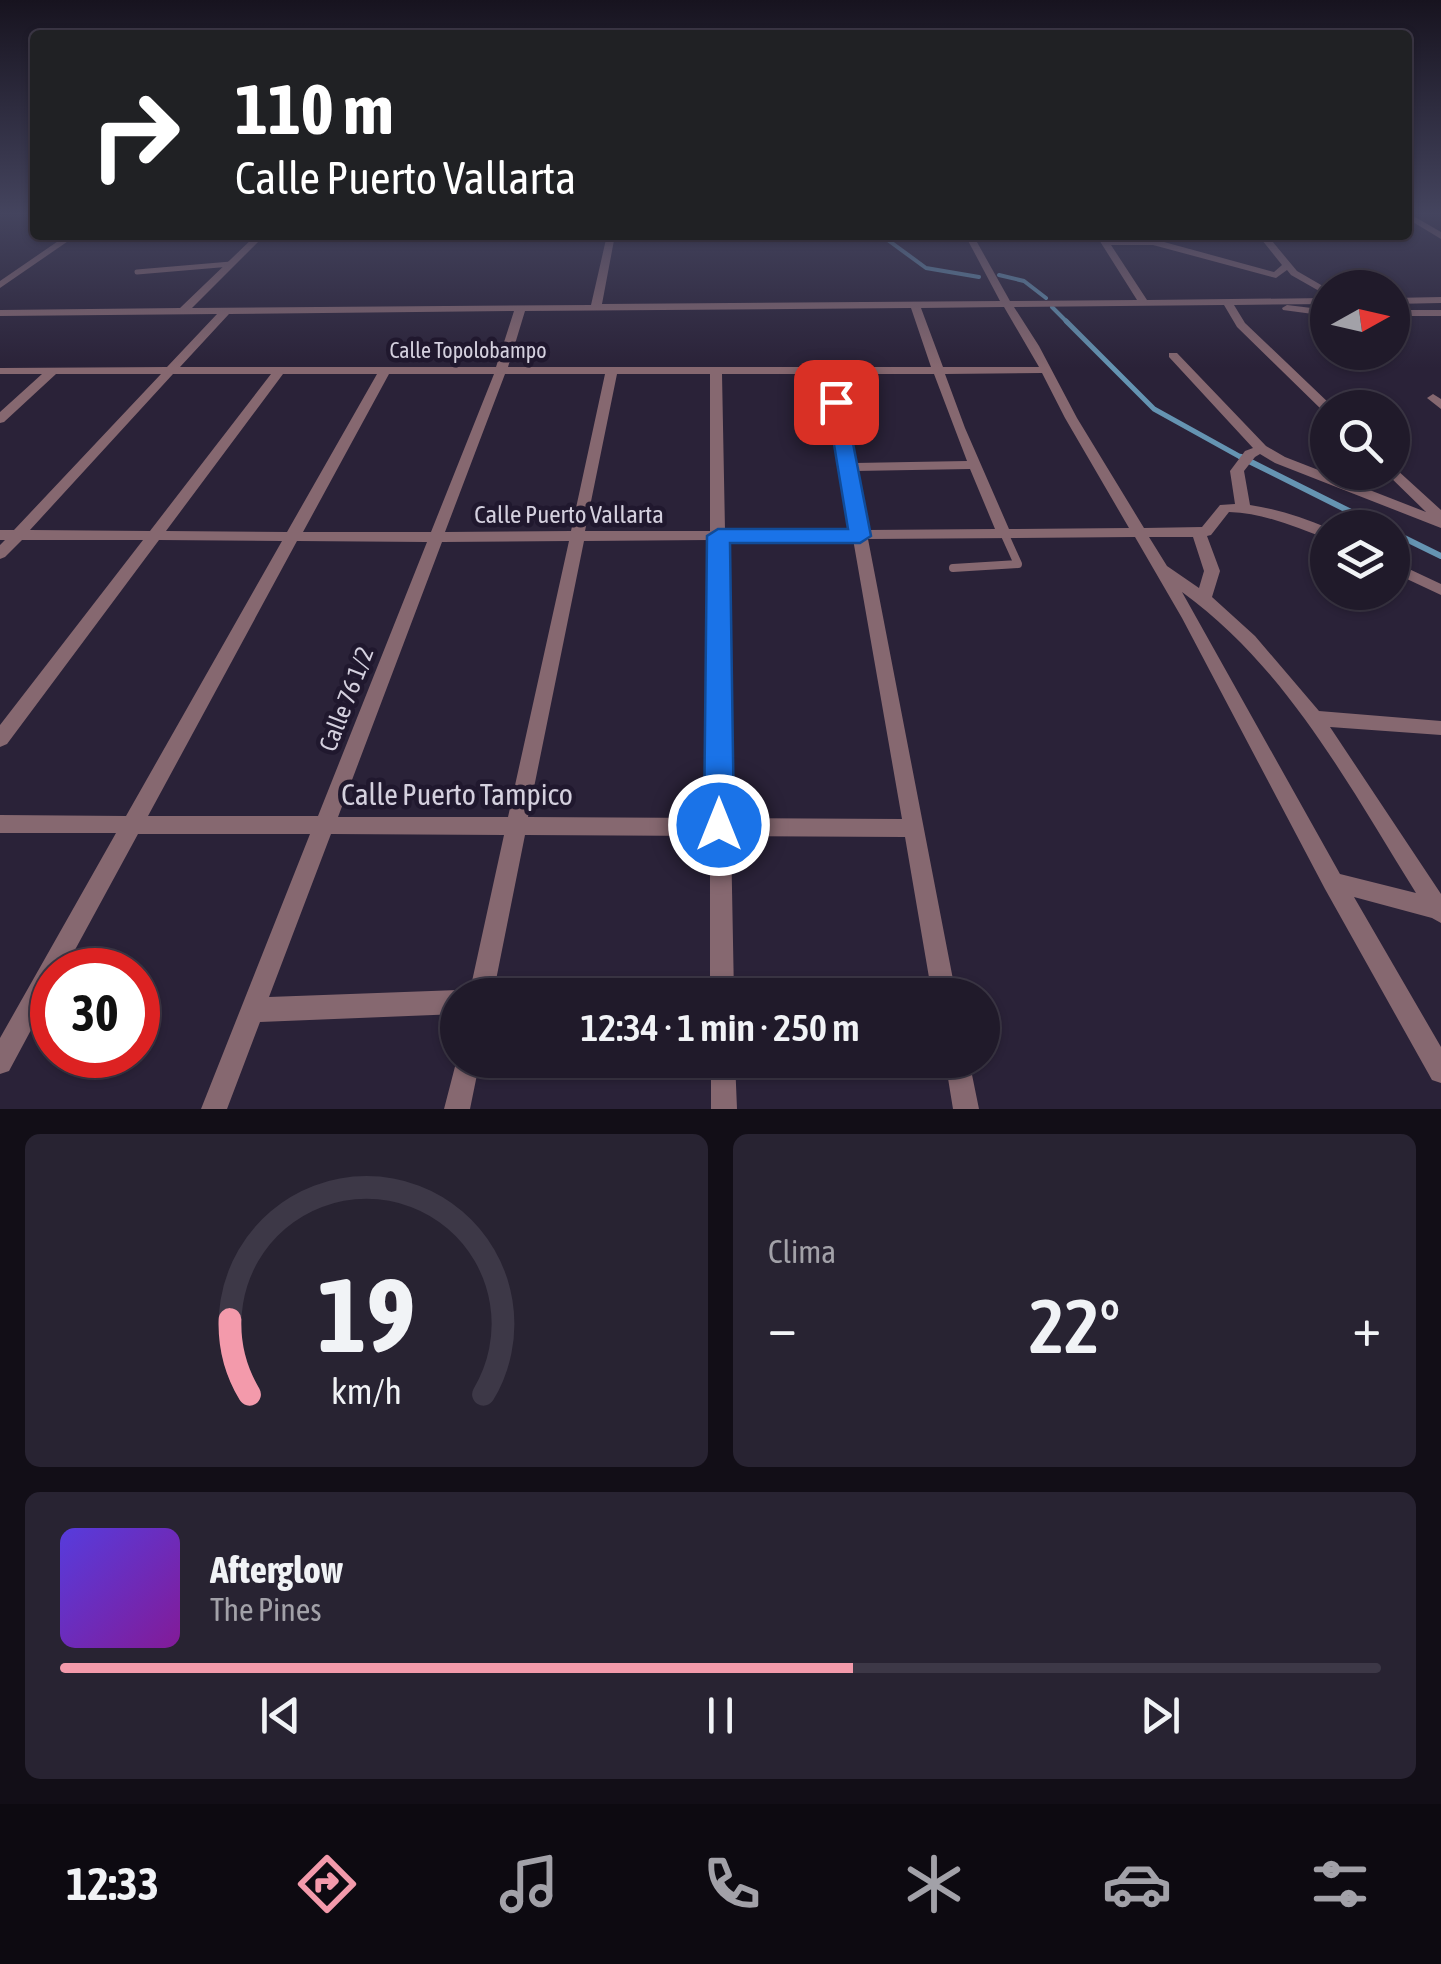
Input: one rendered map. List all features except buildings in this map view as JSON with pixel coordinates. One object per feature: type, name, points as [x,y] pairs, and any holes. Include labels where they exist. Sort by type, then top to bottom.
[{"type":"street","points":[[0,285],[30,265]]},
{"type":"street","points":[[182,312],[229,265]]},
{"type":"street","points":[[596,307],[605,265]]},
{"type":"street","points":[[985,265],[1160,568],[1441,1071]]},
{"type":"street","points":[[1120,265],[1144,302]]},
{"type":"street","points":[[1238,265],[1276,275]]},
{"type":"street","points":[[1267,301],[1276,275],[1286,265]]},
{"type":"street","points":[[1288,265],[1310,284]]},
{"type":"street","points":[[1410,301],[1441,300]]},
{"type":"street","points":[[1267,301],[1310,309]]},
{"type":"street","points":[[0,312],[1310,301]]},
{"type":"street","points":[[1227,302],[1240,325],[1310,392]]},
{"type":"street","points":[[914,303],[974,465],[1004,533]]},
{"type":"street","name":"Calle 76 1/2","points":[[214,1109],[501,370],[521,307]]},
{"type":"street","points":[[0,554],[225,312]]},
{"type":"street","points":[[1410,313],[1441,313]]},
{"type":"street","points":[[1173,354],[1256,452],[1441,521]]},
{"type":"street","points":[[0,419],[54,370]]},
{"type":"street","points":[[0,738],[278,370]]},
{"type":"street","points":[[0,1062],[385,370]]},
{"type":"street","points":[[485,978],[612,370]]},
{"type":"street","points":[[716,370],[722,978]]},
{"type":"street","points":[[830,370],[941,978]]},
{"type":"street","name":"Calle Topolobampo","points":[[0,371],[1046,370]]},
{"type":"street","points":[[1243,508],[1237,471],[1256,452]]},
{"type":"street","points":[[848,467],[974,465]]},
{"type":"street","points":[[1409,490],[1441,521]]},
{"type":"street","points":[[1204,597],[1212,571],[1199,533],[1206,532],[1225,508],[1287,517],[1310,527]]},
{"type":"street","name":"Calle Puerto Vallarta","points":[[0,535],[860,536],[1138,530],[1199,533]]},
{"type":"street","points":[[1160,568],[1204,597],[1263,653],[1314,718],[1440,911]]},
{"type":"street","points":[[1410,575],[1441,590]]},
{"type":"street","points":[[1314,718],[1441,728]]},
{"type":"street","name":"Calle Puerto Tampico","points":[[0,824],[913,828]]},
{"type":"street","points":[[1333,882],[1440,911]]},
{"type":"street","points":[[252,1010],[440,1003]]},
{"type":"street","points":[[457,1109],[464,1078]]},
{"type":"street","points":[[723,1078],[724,1109]]},
{"type":"street","points":[[960,1078],[966,1109]]},
{"type":"lane","points":[[137,272],[221,265]]},
{"type":"lane","points":[[954,568],[1018,564],[1004,533]]},
{"type":"waterway","points":[[922,265],[979,277]]},
{"type":"waterway","points":[[999,275],[1024,281],[1046,298]]},
{"type":"waterway","points":[[1052,307],[1154,409],[1246,460]]},
{"type":"waterway","points":[[1241,457],[1347,510]]},
{"type":"waterway","points":[[1410,541],[1441,556]]},
{"type":"route","points":[[719,825],[718,536],[860,536],[836,402]]}]
